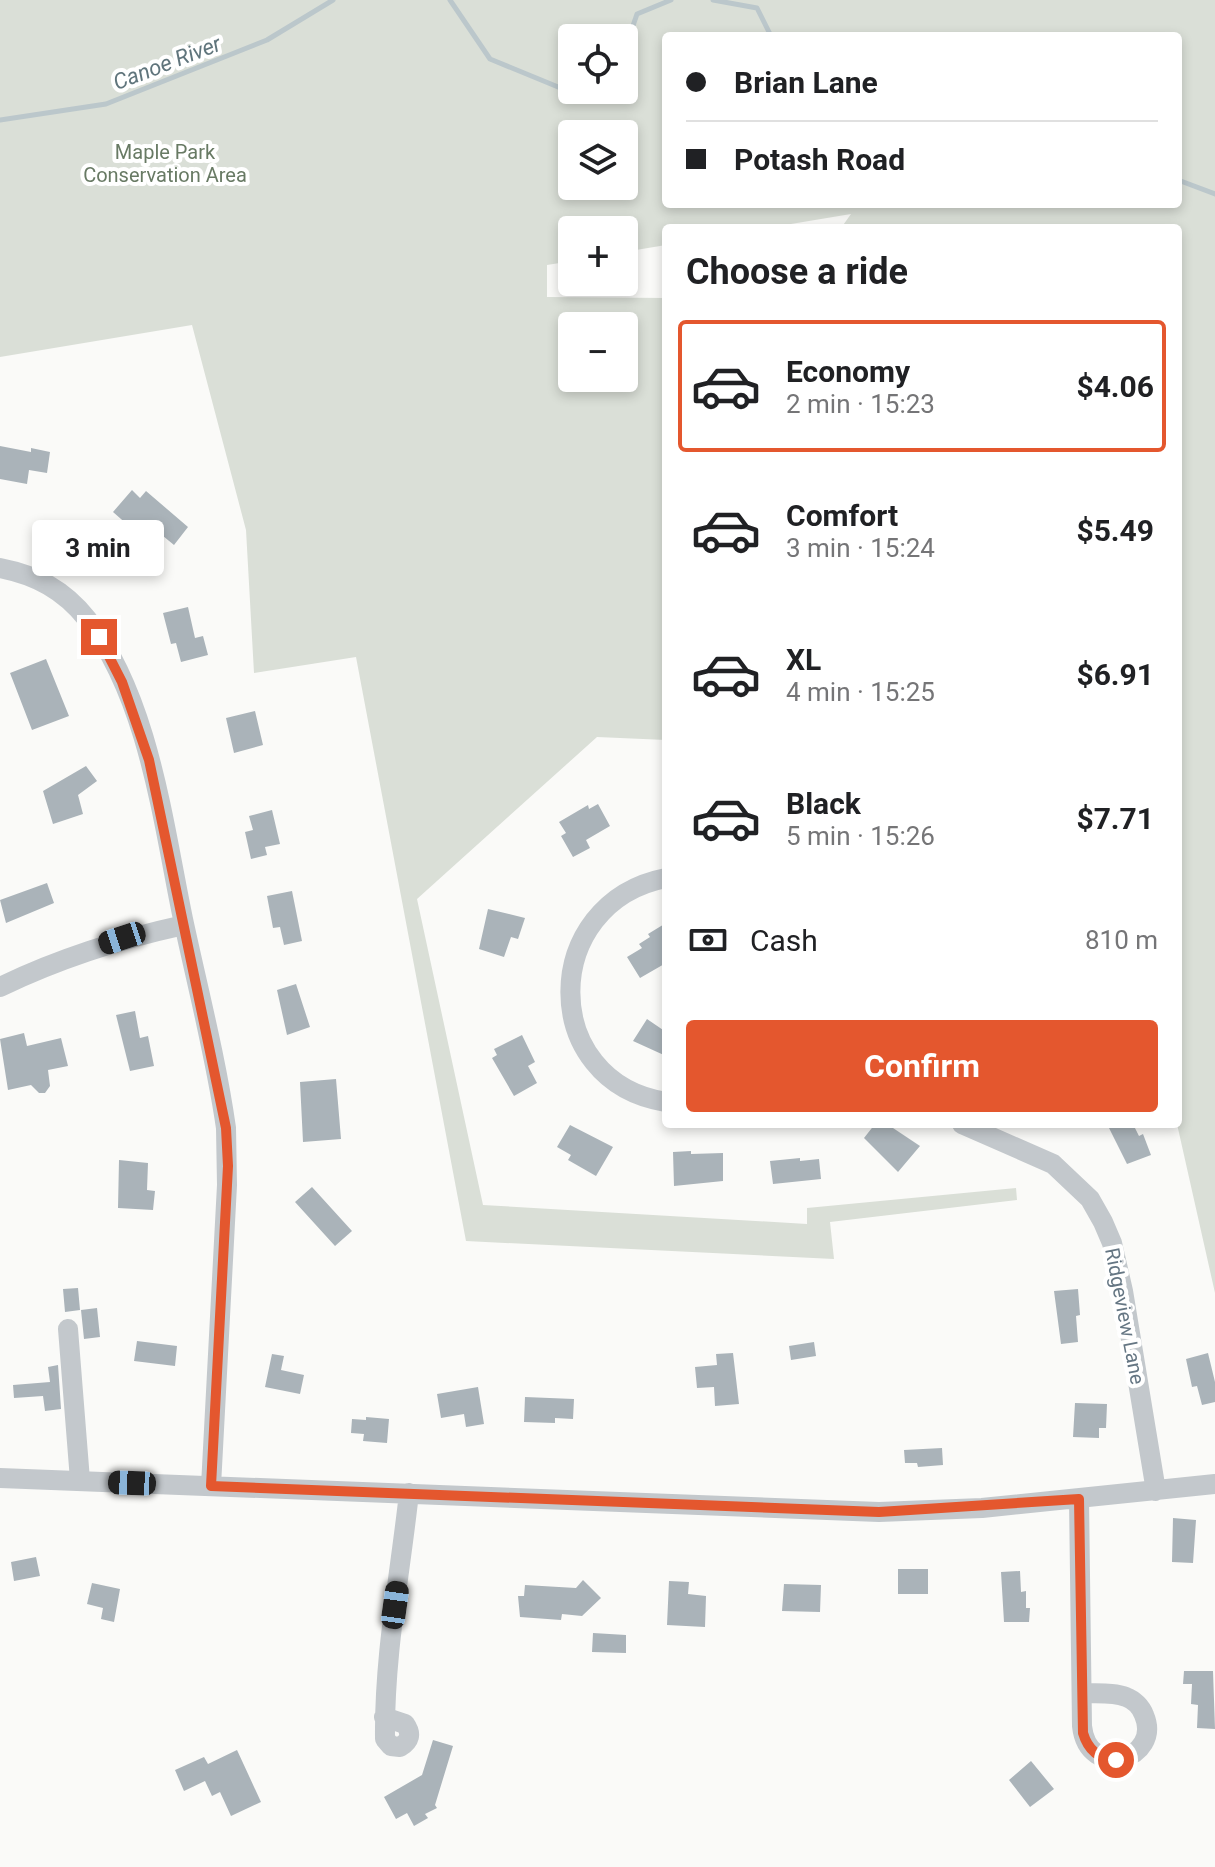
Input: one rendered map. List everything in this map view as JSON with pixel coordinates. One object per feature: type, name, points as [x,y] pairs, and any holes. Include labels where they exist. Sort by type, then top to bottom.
[{"type":"street","points":[[0,568],[31,576],[64,594],[85,616],[105,648],[143,738],[223,1109],[227,1147],[211,1486]]},
{"type":"street","points":[[662,879],[628,891],[596,918],[575,954],[569,995],[579,1035],[602,1070],[636,1094],[662,1101]]},
{"type":"street","points":[[0,987],[122,938],[184,925]]},
{"type":"street","name":"Ridgeview Lane","points":[[971,1128],[1053,1164],[1090,1199],[1103,1222],[1112,1243],[1123,1291],[1156,1491]]},
{"type":"street","points":[[68,1329],[80,1480]]},
{"type":"street","points":[[0,1478],[879,1512],[1079,1499],[1215,1484]]},
{"type":"street","points":[[384,1717],[387,1660],[409,1493]]},
{"type":"street","points":[[1079,1499],[1082,1693]]},
{"type":"green space","name":"Maple Park Conservation Area","points":[[0,0],[1215,0],[1215,1293],[1178,1128],[1182,1128],[1182,224],[844,224],[851,214],[791,224],[662,224],[662,246],[638,250],[638,216],[558,216],[558,263],[547,265],[547,297],[662,298],[662,740],[597,737],[417,899],[483,1205],[807,1224],[807,1208],[1016,1188],[1017,1200],[830,1222],[834,1259],[466,1241],[356,657],[254,673],[246,530],[192,325],[0,357]]},
{"type":"building","points":[[0,446],[50,452],[47,473],[29,470],[27,484],[0,479]]},
{"type":"building","points":[[132,490],[140,498],[146,491],[188,527],[174,545],[146,522],[137,533],[113,512]]},
{"type":"building","points":[[188,607],[195,638],[203,636],[208,655],[181,662],[176,643],[171,644],[163,613]]},
{"type":"building","points":[[46,659],[69,716],[32,730],[10,673]]},
{"type":"building","points":[[255,711],[263,745],[234,753],[226,718]]},
{"type":"building","points":[[86,766],[97,781],[78,795],[83,814],[53,824],[43,791]]},
{"type":"building","points":[[598,804],[610,826],[586,840],[590,848],[573,857],[561,836],[566,833],[559,822],[588,805],[589,809]]},
{"type":"building","points":[[272,810],[280,844],[265,847],[267,855],[251,859],[245,832],[253,830],[249,816]]},
{"type":"building","points":[[47,883],[54,903],[6,923],[0,900]]},
{"type":"building","points":[[292,891],[302,941],[284,945],[280,927],[273,928],[267,896]]},
{"type":"building","points":[[488,909],[525,918],[518,939],[511,937],[504,957],[479,949]]},
{"type":"building","points":[[662,925],[662,965],[640,978],[627,957],[642,948],[639,944],[650,937],[648,934]]},
{"type":"building","points":[[296,984],[310,1027],[287,1035],[277,990]]},
{"type":"building","points":[[135,1011],[140,1038],[148,1036],[154,1066],[130,1071],[116,1015]]},
{"type":"building","points":[[647,1019],[662,1029],[662,1054],[633,1041]]},
{"type":"building","points":[[24,1033],[27,1046],[61,1038],[68,1066],[48,1070],[50,1086],[45,1093],[39,1093],[31,1085],[8,1090],[0,1039]]},
{"type":"building","points":[[522,1035],[535,1062],[528,1066],[537,1083],[514,1096],[492,1058],[497,1055],[494,1049]]},
{"type":"building","points":[[336,1079],[341,1139],[303,1142],[300,1082]]},
{"type":"building","points":[[570,1125],[613,1147],[596,1176],[568,1160],[571,1155],[557,1147]]},
{"type":"building","points":[[872,1128],[893,1128],[920,1146],[898,1172],[864,1138]]},
{"type":"building","points":[[1109,1128],[1135,1128],[1139,1136],[1143,1134],[1151,1155],[1127,1164]]},
{"type":"building","points":[[691,1151],[691,1154],[723,1153],[723,1181],[674,1186],[673,1152]]},
{"type":"building","points":[[800,1158],[800,1161],[819,1159],[821,1179],[773,1184],[770,1161]]},
{"type":"building","points":[[119,1160],[148,1163],[147,1190],[155,1191],[153,1210],[118,1208]]},
{"type":"building","points":[[312,1187],[352,1231],[335,1246],[295,1202]]},
{"type":"building","points":[[78,1288],[80,1310],[65,1312],[63,1289]]},
{"type":"building","points":[[1078,1289],[1078,1342],[1061,1344],[1054,1291]]},
{"type":"building","points":[[97,1308],[100,1337],[84,1339],[81,1310]]},
{"type":"building","points":[[137,1341],[177,1346],[175,1366],[134,1361]]},
{"type":"building","points":[[814,1342],[816,1356],[791,1360],[789,1346]]},
{"type":"building","points":[[733,1353],[739,1404],[715,1406],[714,1387],[697,1388],[695,1367],[717,1365],[716,1354]]},
{"type":"building","points":[[1208,1353],[1215,1382],[1215,1402],[1202,1405],[1197,1386],[1192,1387],[1186,1359]]},
{"type":"building","points":[[272,1354],[284,1356],[281,1370],[304,1375],[300,1394],[265,1387]]},
{"type":"building","points":[[58,1365],[61,1409],[45,1411],[43,1396],[14,1398],[13,1385],[50,1382],[48,1367]]},
{"type":"building","points":[[478,1387],[484,1424],[466,1427],[464,1414],[441,1418],[437,1394]]},
{"type":"building","points":[[525,1397],[574,1399],[573,1419],[555,1418],[555,1423],[524,1422]]},
{"type":"building","points":[[1075,1403],[1107,1404],[1106,1428],[1099,1428],[1099,1438],[1073,1437]]},
{"type":"building","points":[[366,1417],[389,1419],[387,1443],[363,1441],[364,1434],[351,1433],[352,1419],[366,1420]]},
{"type":"building","points":[[942,1448],[943,1465],[918,1467],[917,1463],[905,1463],[904,1450]]},
{"type":"building","points":[[1173,1518],[1196,1520],[1193,1563],[1172,1562]]},
{"type":"building","points":[[36,1557],[40,1576],[14,1581],[11,1562]]},
{"type":"building","points":[[898,1569],[928,1569],[928,1594],[898,1594]]},
{"type":"building","points":[[1020,1571],[1021,1592],[1026,1591],[1026,1608],[1030,1608],[1029,1622],[1004,1622],[1001,1572]]},
{"type":"building","points":[[583,1580],[601,1598],[582,1616],[562,1614],[561,1620],[520,1617],[518,1596],[524,1596],[525,1585],[576,1588]]},
{"type":"building","points":[[669,1581],[689,1582],[688,1594],[706,1596],[705,1627],[667,1625]]},
{"type":"building","points":[[92,1583],[120,1589],[114,1622],[101,1619],[103,1608],[87,1604]]},
{"type":"building","points":[[784,1584],[821,1585],[820,1612],[782,1611]]},
{"type":"building","points":[[593,1633],[626,1635],[626,1653],[592,1652]]},
{"type":"building","points":[[1184,1671],[1213,1671],[1215,1729],[1197,1728],[1198,1705],[1191,1704],[1192,1684],[1183,1684]]},
{"type":"building","points":[[433,1740],[453,1746],[435,1805],[437,1808],[425,1814],[428,1818],[414,1826],[407,1813],[396,1819],[384,1797],[422,1775]]},
{"type":"building","points":[[237,1750],[261,1802],[231,1816],[220,1792],[212,1796],[205,1781],[184,1791],[175,1770],[204,1757],[208,1764]]},
{"type":"building","points":[[1031,1761],[1054,1789],[1030,1807],[1009,1780]]},
{"type":"waterway","name":"Canoe River","points":[[0,120],[106,104],[267,40],[333,0]]},
{"type":"waterway","name":"Canoe River","points":[[450,0],[490,59],[558,87]]},
{"type":"waterway","name":"Canoe River","points":[[634,24],[637,14],[671,0]]},
{"type":"waterway","name":"Canoe River","points":[[713,0],[757,8],[769,32]]},
{"type":"waterway","name":"Canoe River","points":[[1182,182],[1215,194]]},
{"type":"route","points":[[99,637],[122,682],[149,760],[226,1128],[228,1166],[211,1486],[879,1512],[1079,1499],[1083,1733],[1092,1750],[1103,1758],[1116,1760]]}]
